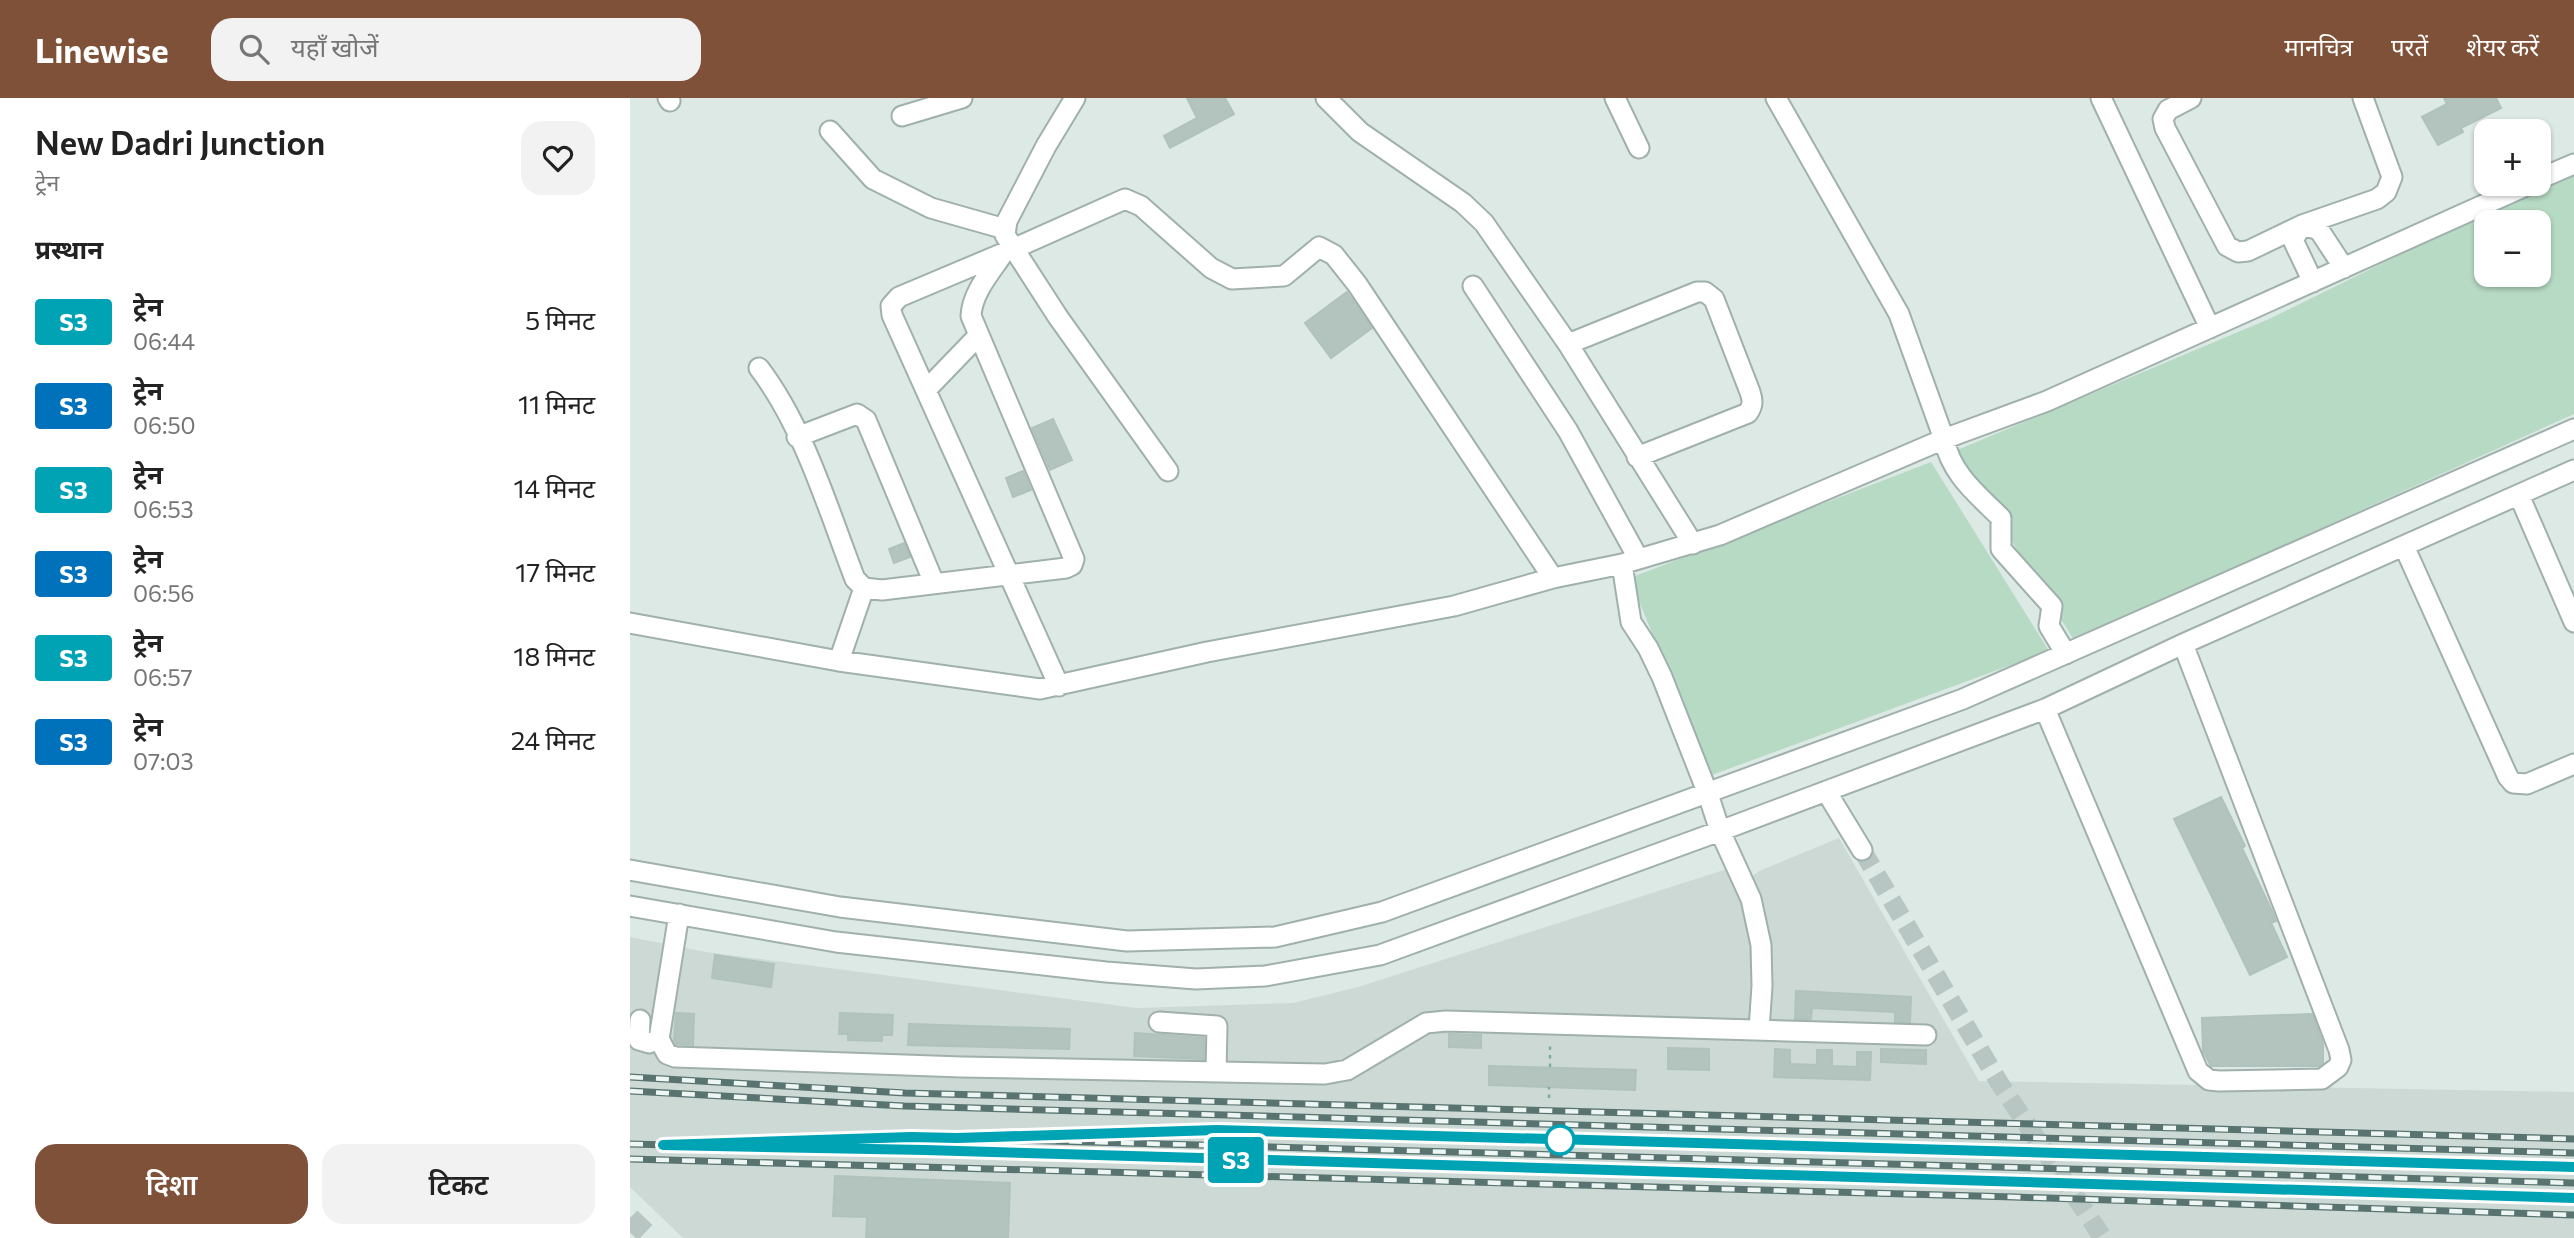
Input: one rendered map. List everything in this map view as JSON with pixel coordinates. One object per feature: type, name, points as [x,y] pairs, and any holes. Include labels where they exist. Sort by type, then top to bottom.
[{"type":"street","points":[[902,116],[962,98]]},
{"type":"street","points":[[1075,98],[1046,146],[1005,229],[1008,252],[1168,471]]},
{"type":"street","points":[[1326,98],[1360,132],[1462,203],[1484,223],[1568,344],[1693,544]]},
{"type":"street","points":[[1615,98],[1639,148]]},
{"type":"street","points":[[1776,98],[1899,314],[1944,439],[1947,457],[1960,477],[2001,517],[2001,549],[2052,606],[2049,626],[2066,654]]},
{"type":"street","points":[[2102,98],[2210,328]]},
{"type":"street","points":[[2192,98],[2168,110],[2163,119],[2165,128],[2227,246],[2238,252],[2248,251],[2302,225],[2377,199],[2386,192],[2392,177],[2363,98]]},
{"type":"street","points":[[830,131],[873,179],[931,208],[1005,229]]},
{"type":"street","points":[[2551,174],[2574,164]]},
{"type":"street","points":[[630,623],[839,661],[1024,689],[1059,687],[1207,652],[1454,606],[1720,535],[1944,439],[2047,401],[2503,196]]},
{"type":"street","points":[[1059,687],[892,315],[891,306],[894,301],[1125,199],[1141,206],[1211,268],[1232,279],[1284,276],[1312,251],[1319,247],[1326,249],[1343,265],[1379,316],[1553,578]]},
{"type":"street","points":[[2302,225],[2293,240],[2313,282]]},
{"type":"street","points":[[2302,225],[2319,230],[2344,268]]},
{"type":"street","points":[[759,368],[781,400],[855,579],[864,588],[882,590],[1066,568],[1072,565],[1074,559],[971,317],[973,302],[1008,252]]},
{"type":"street","points":[[1473,286],[1568,431],[1630,561],[1631,622],[1662,677],[1720,831],[1751,899],[1761,945],[1759,1030]]},
{"type":"street","points":[[1568,344],[1697,292],[1705,292],[1714,299],[1750,392],[1752,408],[1748,413],[1637,457]]},
{"type":"street","points":[[927,389],[979,335]]},
{"type":"street","points":[[797,437],[857,414],[866,420],[934,583]]},
{"type":"street","points":[[630,870],[840,907],[1127,941],[1275,937],[1382,912],[1963,699],[2574,429]]},
{"type":"street","points":[[630,906],[836,942],[1106,972],[1196,979],[1265,976],[1380,955],[2045,709],[2183,644],[2574,470]]},
{"type":"street","points":[[2519,495],[2574,622]]},
{"type":"street","points":[[2404,546],[2508,776],[2514,783],[2527,784],[2574,764]]},
{"type":"street","points":[[839,661],[864,588]]},
{"type":"street","points":[[2045,709],[2198,1071],[2209,1080],[2219,1081],[2322,1079],[2338,1067],[2341,1060],[2339,1050],[2183,644]]},
{"type":"street","points":[[1826,791],[1862,850]]},
{"type":"street","points":[[679,915],[659,1039],[667,1054],[676,1058],[1325,1074],[1347,1070],[1426,1023],[1446,1021],[1926,1035]]},
{"type":"street","points":[[640,1020],[639,1041],[649,1043],[659,1039]]},
{"type":"street","points":[[1159,1022],[1217,1026],[1216,1072]]},
{"type":"path","points":[[1549,1067],[1551,1025]]},
{"type":"path","points":[[1549,1087],[1549,1098]]},
{"type":"shaded area","points":[[1839,838],[1979,1081],[2574,1092],[2574,1238],[683,1238],[630,1187],[630,937],[706,952],[1137,1008],[1293,1003],[1358,987],[1727,869],[1733,885],[1747,881],[1759,871]]},
{"type":"green space","points":[[2574,169],[2574,414],[2074,640],[1955,451],[2269,319],[2474,218],[2474,287],[2551,287],[2551,210],[2491,210],[2519,196],[2551,196],[2551,180]]},
{"type":"green space","points":[[1931,462],[2049,651],[1709,776],[1630,578]]},
{"type":"building","points":[[1187,98],[1225,98],[1234,114],[1170,148],[1164,136],[1197,118]]},
{"type":"building","points":[[2444,98],[2496,98],[2501,108],[2474,119],[2461,128],[2463,132],[2438,145],[2422,117],[2447,104]]},
{"type":"building","points":[[1347,292],[1372,328],[1331,358],[1305,323]]},
{"type":"building","points":[[1053,419],[1072,460],[1050,470],[1032,428]]},
{"type":"building","points":[[1023,471],[1031,490],[1013,497],[1006,478]]},
{"type":"building","points":[[904,543],[910,557],[894,563],[889,549]]},
{"type":"building","points":[[2221,797],[2272,911],[2276,921],[2271,923],[2287,957],[2250,975],[2174,819]]},
{"type":"building","points":[[715,955],[774,964],[771,987],[712,978]]},
{"type":"building","points":[[1796,991],[1911,997],[1910,1022],[1895,1022],[1895,1012],[1812,1008],[1811,1019],[1795,1019]]},
{"type":"building","points":[[676,1013],[694,1014],[693,1045],[676,1044],[674,1041]]},
{"type":"building","points":[[840,1013],[893,1015],[892,1035],[882,1035],[882,1041],[848,1040],[848,1034],[839,1034]]},
{"type":"building","points":[[2312,1014],[2323,1043],[2323,1063],[2319,1066],[2211,1066],[2203,1051],[2202,1018]]},
{"type":"building","points":[[909,1024],[1070,1029],[1069,1049],[908,1045]]},
{"type":"building","points":[[1135,1033],[1204,1038],[1204,1059],[1134,1056]]},
{"type":"building","points":[[1449,1034],[1481,1035],[1481,1048],[1449,1047]]},
{"type":"building","points":[[1668,1048],[1709,1049],[1709,1070],[1668,1069]]},
{"type":"building","points":[[1775,1049],[1790,1050],[1790,1064],[1817,1065],[1817,1050],[1832,1050],[1832,1066],[1857,1067],[1857,1052],[1871,1052],[1870,1080],[1774,1077]]},
{"type":"building","points":[[1881,1049],[1926,1050],[1926,1064],[1881,1062]]},
{"type":"building","points":[[1489,1066],[1636,1070],[1635,1090],[1489,1085]]},
{"type":"building","points":[[835,1176],[1010,1183],[1008,1238],[866,1238],[867,1217],[833,1216]]},
{"type":"tunnel","points":[[1862,850],[2000,1084],[2103,1238]]},
{"type":"tunnel","points":[[630,1218],[651,1238]]},
{"type":"railway","points":[[630,1077],[905,1093],[2574,1139]]},
{"type":"railway","points":[[630,1091],[904,1106],[2574,1153]]},
{"type":"railway","points":[[1119,1133],[1217,1130],[2574,1167]]},
{"type":"railway","points":[[835,1139],[911,1137],[2574,1183]]},
{"type":"railway","points":[[630,1144],[2574,1198]]},
{"type":"railway","points":[[630,1159],[2574,1215]]},
{"type":"train","name":"S3","points":[[2574,1167],[1217,1130],[663,1145],[925,1150],[2574,1198]]}]
